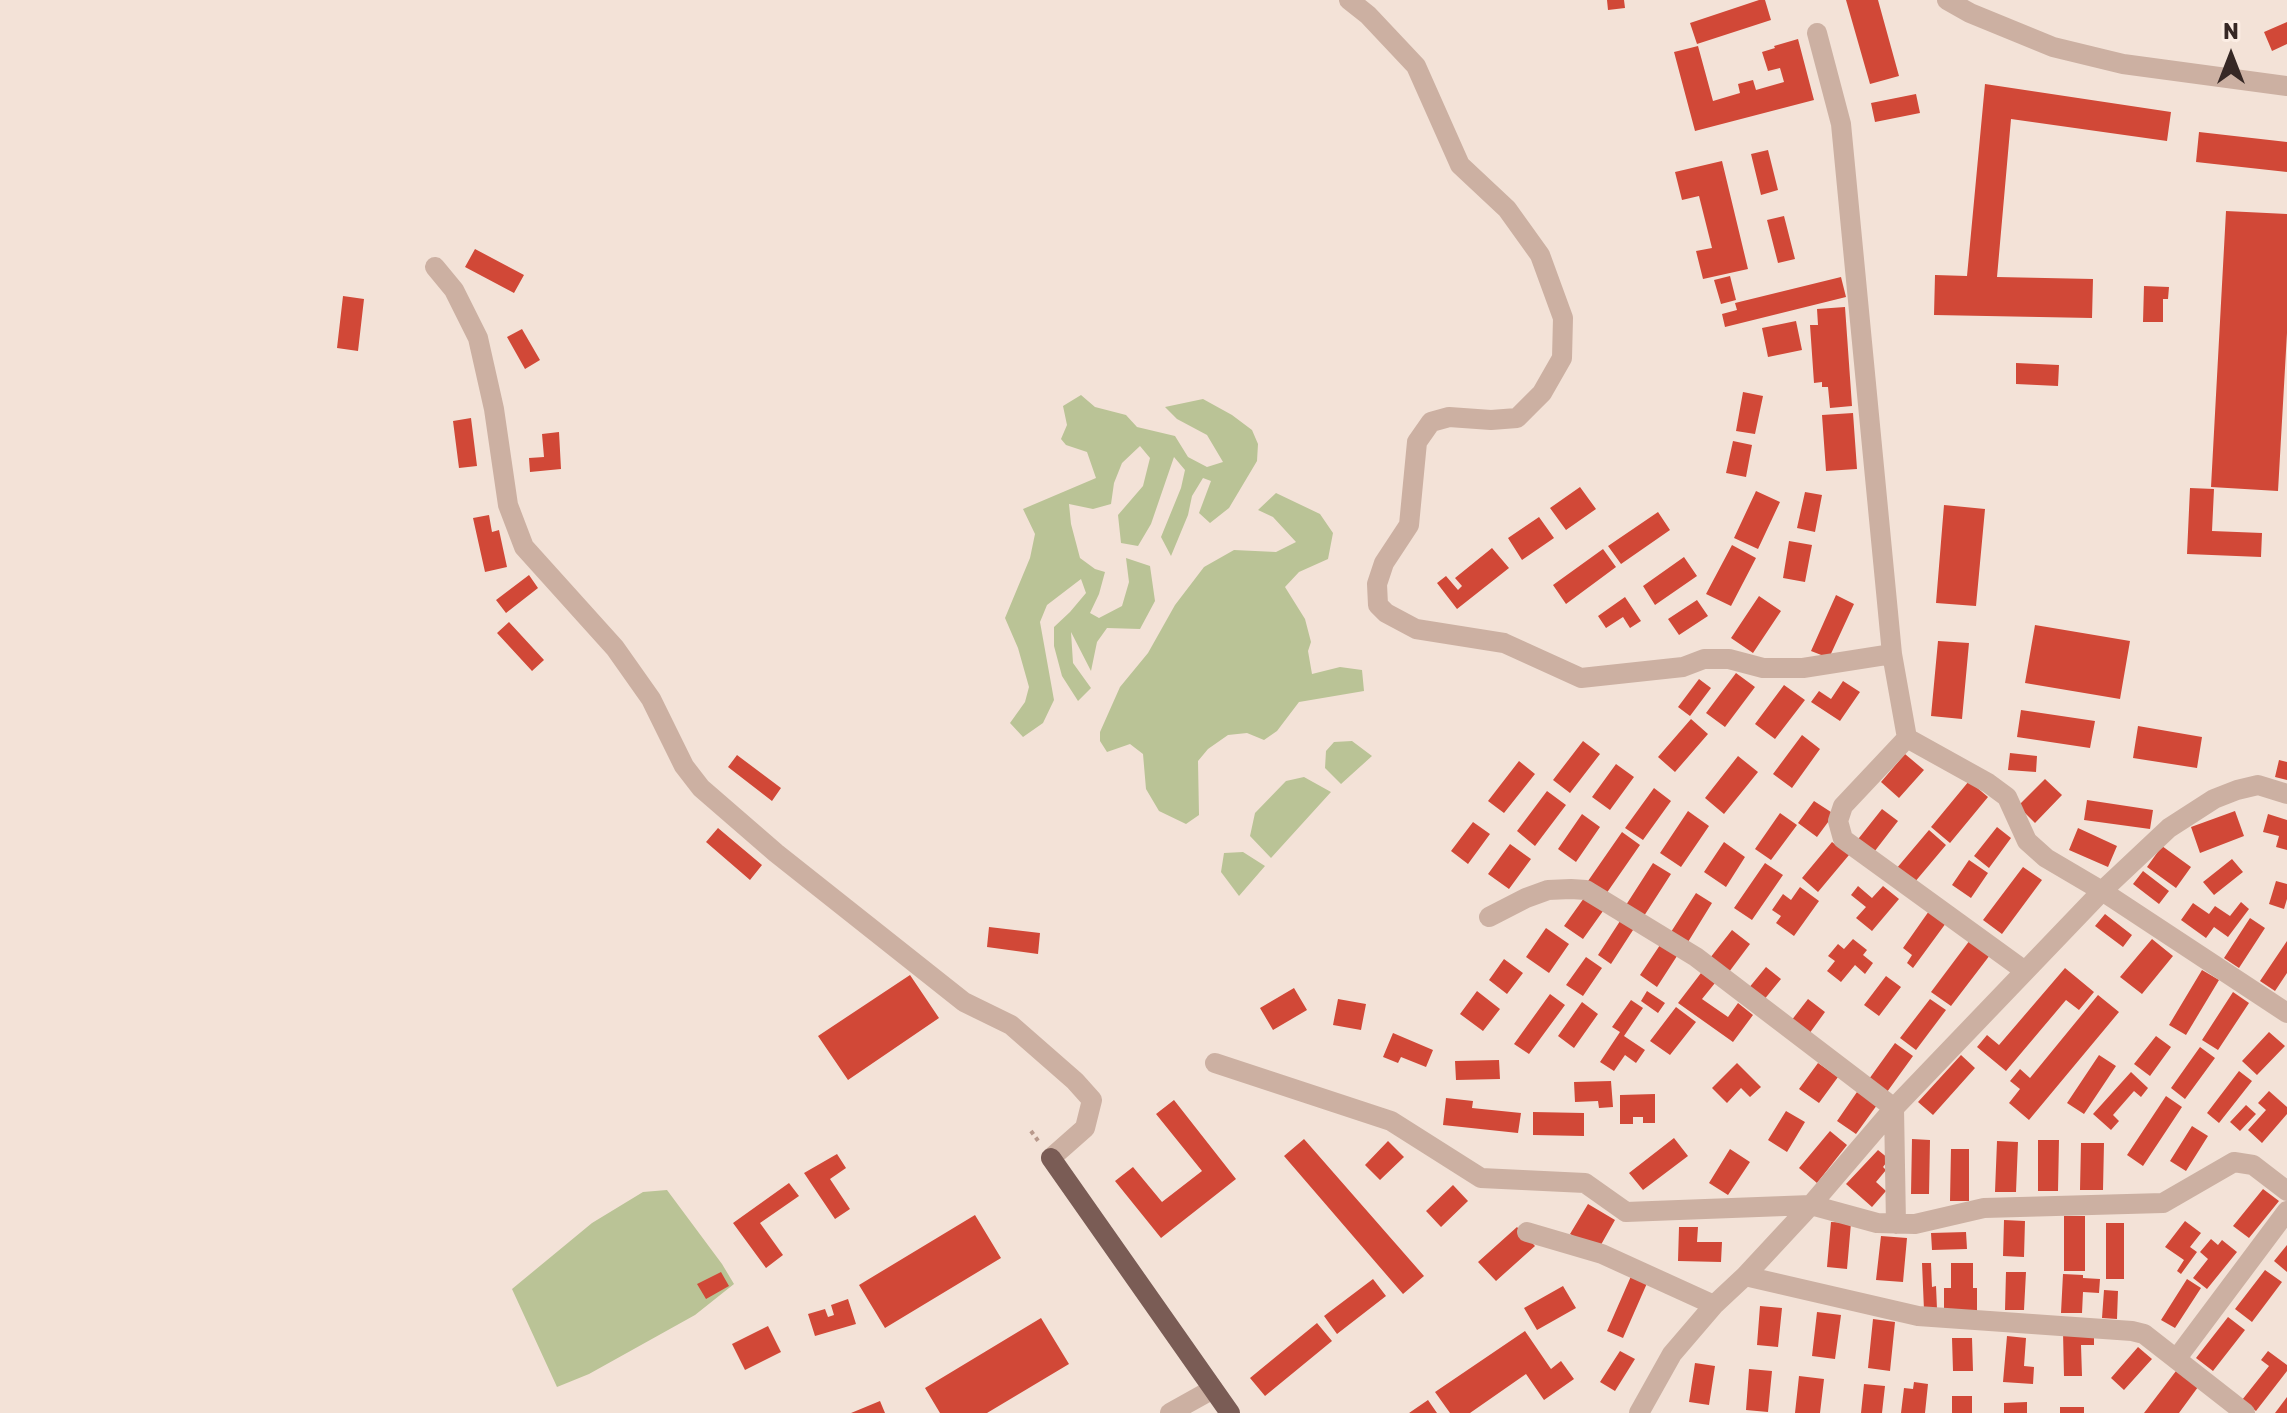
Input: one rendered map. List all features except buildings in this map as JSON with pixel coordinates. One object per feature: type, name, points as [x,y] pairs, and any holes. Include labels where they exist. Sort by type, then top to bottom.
[{"type":"main road","points":[[1051,1158],[1230,1413]]},
{"type":"street","points":[[1349,0],[1368,15],[1416,66],[1460,165],[1507,209],[1540,255],[1563,318],[1562,358],[1542,393],[1517,418],[1449,417],[1431,422],[1417,442],[1409,525],[1384,563],[1377,584],[1378,605],[1386,613],[1416,629],[1504,643],[1581,678],[1683,667],[1704,659],[1729,659],[1763,668],[1803,668],[1892,654]]},
{"type":"street","points":[[1947,0],[1970,13],[2053,47],[2123,64],[2287,86]]},
{"type":"street","points":[[1817,33],[1841,124],[1892,654],[1907,738]]},
{"type":"street","points":[[435,267],[454,290],[478,338],[494,409],[508,505],[524,547],[615,648],[651,699],[684,766],[701,788],[776,853],[964,1002],[1011,1025],[1084,1090],[1092,1100],[1085,1128],[1051,1158]]},
{"type":"street","points":[[1907,738],[1988,783],[2007,797],[2027,841],[2046,858],[2102,891],[2287,1013]]},
{"type":"street","points":[[1907,738],[1843,806],[1838,821],[1843,839],[2025,971]]},
{"type":"street","points":[[1639,1413],[1672,1354],[1714,1305],[1811,1205],[1894,1108],[2102,891],[2169,828],[2214,799],[2258,785],[2287,794]]},
{"type":"street","points":[[1489,917],[1548,890],[1586,890],[1696,957],[1894,1108]]},
{"type":"street","points":[[1215,1063],[1391,1121],[1481,1178],[1585,1183],[1626,1212],[1811,1205],[1877,1223],[1915,1224],[1984,1208],[2163,1203],[2234,1162],[2253,1165],[2287,1191]]},
{"type":"street","points":[[1894,1108],[1896,1224]]},
{"type":"street","points":[[2177,1358],[2287,1211]]},
{"type":"street","points":[[1527,1232],[1602,1254],[1714,1305]]},
{"type":"street","points":[[1745,1276],[1918,1316],[2144,1334],[2245,1413]]},
{"type":"street","points":[[1170,1413],[1213,1389]]},
{"type":"green space","points":[[1081,395],[1095,407],[1126,415],[1137,427],[1175,436],[1188,457],[1207,467],[1223,462],[1207,435],[1177,419],[1165,407],[1203,399],[1252,430],[1258,444],[1257,461],[1229,508],[1210,523],[1199,513],[1211,481],[1203,478],[1192,496],[1188,515],[1171,556],[1161,537],[1185,470],[1174,457],[1151,524],[1138,546],[1121,543],[1118,515],[1143,486],[1150,458],[1140,446],[1122,463],[1114,483],[1111,504],[1093,509],[1069,504],[1080,558],[1105,572],[1090,613],[1099,618],[1122,606],[1129,582],[1126,558],[1150,566],[1155,601],[1140,629],[1107,628],[1097,642],[1091,671],[1071,632],[1073,663],[1091,688],[1078,701],[1062,676],[1054,646],[1054,627],[1086,593],[1081,579],[1047,605],[1040,622],[1054,700],[1043,723],[1023,737],[1010,723],[1025,702],[1029,687],[1018,648],[1005,618],[1030,558],[1035,534],[1023,509],[1096,478],[1087,452],[1066,445],[1061,439],[1067,425],[1063,406]]},
{"type":"green space","points":[[1276,493],[1320,514],[1333,533],[1328,559],[1299,572],[1285,587],[1305,619],[1311,642],[1308,651],[1312,674],[1340,667],[1362,670],[1364,691],[1299,702],[1277,731],[1264,740],[1247,733],[1228,735],[1208,749],[1198,761],[1199,815],[1186,824],[1159,811],[1146,789],[1143,754],[1130,744],[1107,752],[1100,741],[1100,732],[1120,687],[1148,653],[1175,605],[1204,567],[1234,550],[1276,552],[1296,542],[1273,517],[1258,510]]},
{"type":"green space","points":[[1352,741],[1372,756],[1341,784],[1325,768],[1326,751],[1334,742]]},
{"type":"green space","points":[[1304,777],[1331,792],[1271,858],[1250,836],[1255,813],[1286,781]]},
{"type":"green space","points":[[1243,852],[1265,866],[1239,896],[1221,872],[1224,853]]},
{"type":"green space","points":[[667,1190],[734,1284],[695,1315],[589,1374],[557,1387],[512,1289],[592,1223],[643,1192]]}]
